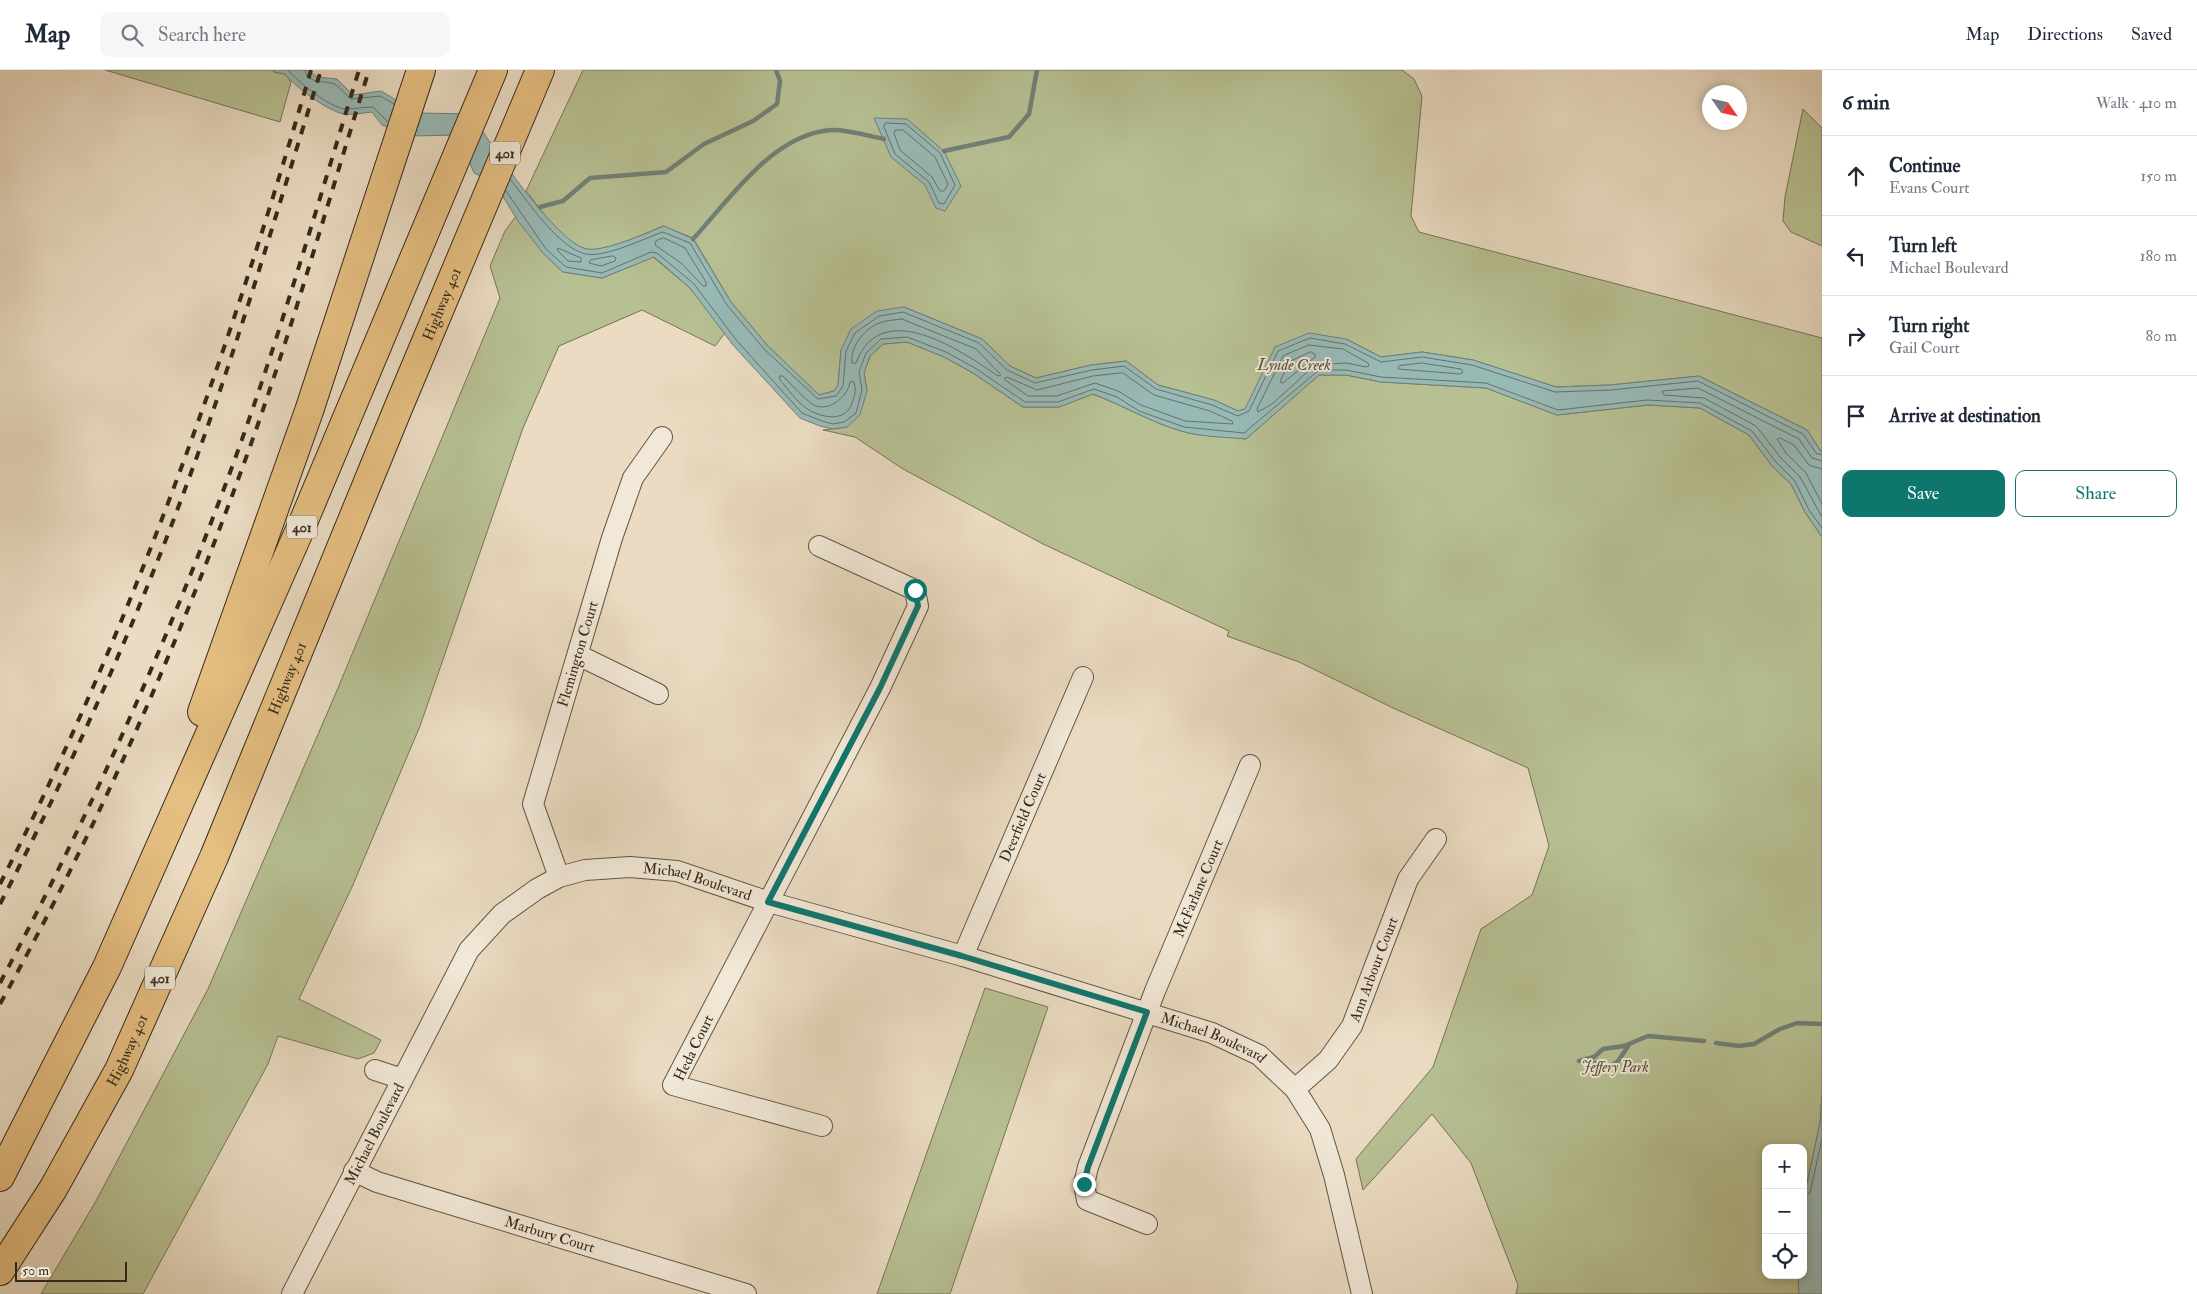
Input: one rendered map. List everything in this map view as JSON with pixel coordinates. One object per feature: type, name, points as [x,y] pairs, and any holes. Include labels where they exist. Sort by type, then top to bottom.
[{"type":"highway","points":[[154,862],[187,755],[309,411],[421,70]]},
{"type":"highway","name":"Highway 401","points":[[0,1270],[53,1189],[119,1070],[221,839],[539,72]]},
{"type":"highway","name":"401","points":[[0,1176],[108,967],[302,525],[492,74]]},
{"type":"street","name":"Flemington Court","points":[[559,877],[533,804],[612,538],[633,478],[662,437]]},
{"type":"street","points":[[768,902],[880,688],[918,606],[915,590],[819,546]]},
{"type":"street","points":[[578,655],[658,694]]},
{"type":"street","name":"Deerfield Court","points":[[962,956],[1083,677]]},
{"type":"street","name":"McFarlane Court","points":[[1147,1224],[1087,1200],[1084,1184],[1088,1167],[1147,1012],[1250,765]]},
{"type":"street","name":"Ann Arbour Court","points":[[1295,1089],[1328,1060],[1352,1026],[1408,879],[1436,839]]},
{"type":"street","name":"Michael Boulevard","points":[[292,1294],[469,950],[502,914],[537,888],[559,877],[585,870],[630,867],[677,872],[768,902],[962,956],[1212,1032],[1259,1055],[1295,1089],[1320,1129],[1334,1175],[1362,1294]]},
{"type":"street","name":"Heda Court","points":[[768,902],[673,1085],[822,1126]]},
{"type":"street","points":[[376,1070],[402,1079]]},
{"type":"street","name":"Marbury Court","points":[[354,1171],[377,1182],[450,1205],[746,1294]]},
{"type":"green space","points":[[105,70],[274,70],[274,72],[285,74],[291,82],[280,122]]},
{"type":"green space","points":[[583,70],[1402,70],[1414,79],[1422,96],[1411,216],[1419,232],[1822,338],[1822,453],[1807,430],[1699,376],[1610,385],[1556,387],[1473,360],[1422,352],[1381,357],[1346,339],[1245,409],[1238,411],[1214,400],[1158,385],[1126,361],[1091,365],[1036,378],[1010,366],[982,339],[904,307],[841,350],[838,385],[834,391],[819,395],[767,345],[731,302],[693,238],[663,226],[614,245],[586,249],[568,240],[560,233],[526,191]]},
{"type":"green space","points":[[1803,109],[1822,128],[1822,246],[1791,232],[1783,221],[1785,197]]},
{"type":"green space","points":[[516,216],[543,253],[563,272],[602,278],[653,257],[690,288],[725,333],[715,346],[642,310],[559,346],[523,428],[420,726],[352,887],[299,999],[381,1040],[374,1053],[358,1059],[278,1036],[268,1064],[143,1294],[41,1294],[96,1201],[208,989],[338,688],[500,298],[490,266],[505,231]]},
{"type":"green space","name":"Jeffery Park","points":[[907,342],[944,357],[973,373],[1023,407],[1059,407],[1092,394],[1170,427],[1189,433],[1205,435],[1246,439],[1319,375],[1346,375],[1381,382],[1486,388],[1557,415],[1648,405],[1700,408],[1749,435],[1772,466],[1791,484],[1805,512],[1822,537],[1822,1094],[1820,1123],[1807,1183],[1807,1144],[1762,1144],[1762,1279],[1798,1279],[1799,1294],[1516,1294],[1518,1285],[1471,1163],[1432,1114],[1363,1190],[1356,1159],[1433,1067],[1481,929],[1532,895],[1549,846],[1528,768],[1393,708],[1299,662],[1227,636],[1229,631],[1043,544],[903,469],[855,437],[823,430],[847,427],[867,391],[864,373],[870,356],[883,344]]},
{"type":"green space","points":[[985,988],[1048,1007],[950,1294],[877,1294]]},
{"type":"water","name":"Lynde Creek","points":[[274,70],[308,70],[317,77],[337,79],[353,95],[381,91],[418,113],[472,114],[492,146],[524,190],[559,230],[574,243],[587,249],[604,248],[664,226],[693,239],[731,302],[767,345],[819,395],[834,391],[838,385],[841,350],[851,329],[877,311],[904,307],[982,339],[1010,366],[1036,378],[1091,365],[1126,361],[1158,385],[1214,400],[1238,411],[1245,409],[1275,347],[1309,333],[1346,339],[1381,357],[1422,352],[1473,360],[1556,387],[1610,385],[1699,376],[1807,430],[1822,453],[1822,537],[1805,512],[1791,484],[1772,466],[1749,435],[1700,408],[1648,405],[1557,415],[1486,388],[1381,382],[1346,375],[1319,375],[1246,439],[1213,437],[1189,433],[1170,427],[1093,394],[1059,407],[1023,407],[973,373],[944,357],[907,342],[883,344],[870,356],[864,373],[867,391],[860,415],[847,427],[833,429],[820,426],[800,418],[733,345],[690,288],[654,257],[602,278],[563,272],[543,253],[518,221],[494,182],[474,173],[458,135],[411,136],[382,125],[372,112],[344,114],[338,112],[312,98],[285,74],[274,72]]},
{"type":"water","points":[[874,118],[907,119],[944,151],[961,186],[945,211],[936,208],[925,185],[891,157]]},
{"type":"water","points":[[1822,1094],[1822,1294],[1799,1294],[1798,1279],[1807,1279],[1807,1183],[1820,1123]]},
{"type":"waterway","points":[[540,207],[563,201],[590,178],[666,172],[704,144],[753,121],[777,104],[780,81],[776,70]]},
{"type":"waterway","points":[[944,151],[1009,137],[1029,114],[1037,70]]},
{"type":"waterway","points":[[693,239],[754,171],[790,143],[810,134],[831,130],[884,139]]},
{"type":"waterway","points":[[1716,1043],[1739,1046],[1754,1044],[1780,1029],[1797,1023],[1822,1024]]},
{"type":"waterway","points":[[1579,1061],[1594,1057],[1603,1049],[1624,1046],[1648,1036],[1704,1041]]},
{"type":"waterway","points":[[1589,1060],[1607,1069],[1618,1061],[1629,1045]]},
{"type":"railway","points":[[0,884],[48,786],[93,686],[175,484],[247,279],[311,70]]},
{"type":"railway","points":[[0,904],[52,801],[101,696],[168,535],[224,379],[321,70]]},
{"type":"railway","points":[[0,983],[60,867],[143,689],[217,507],[274,344],[359,70]]},
{"type":"railway","points":[[0,1004],[108,793],[202,575],[272,383],[369,70]]},
{"type":"route","points":[[915,590],[918,606],[880,688],[782,880],[768,902],[962,956],[1147,1012],[1088,1167],[1084,1184]]}]
